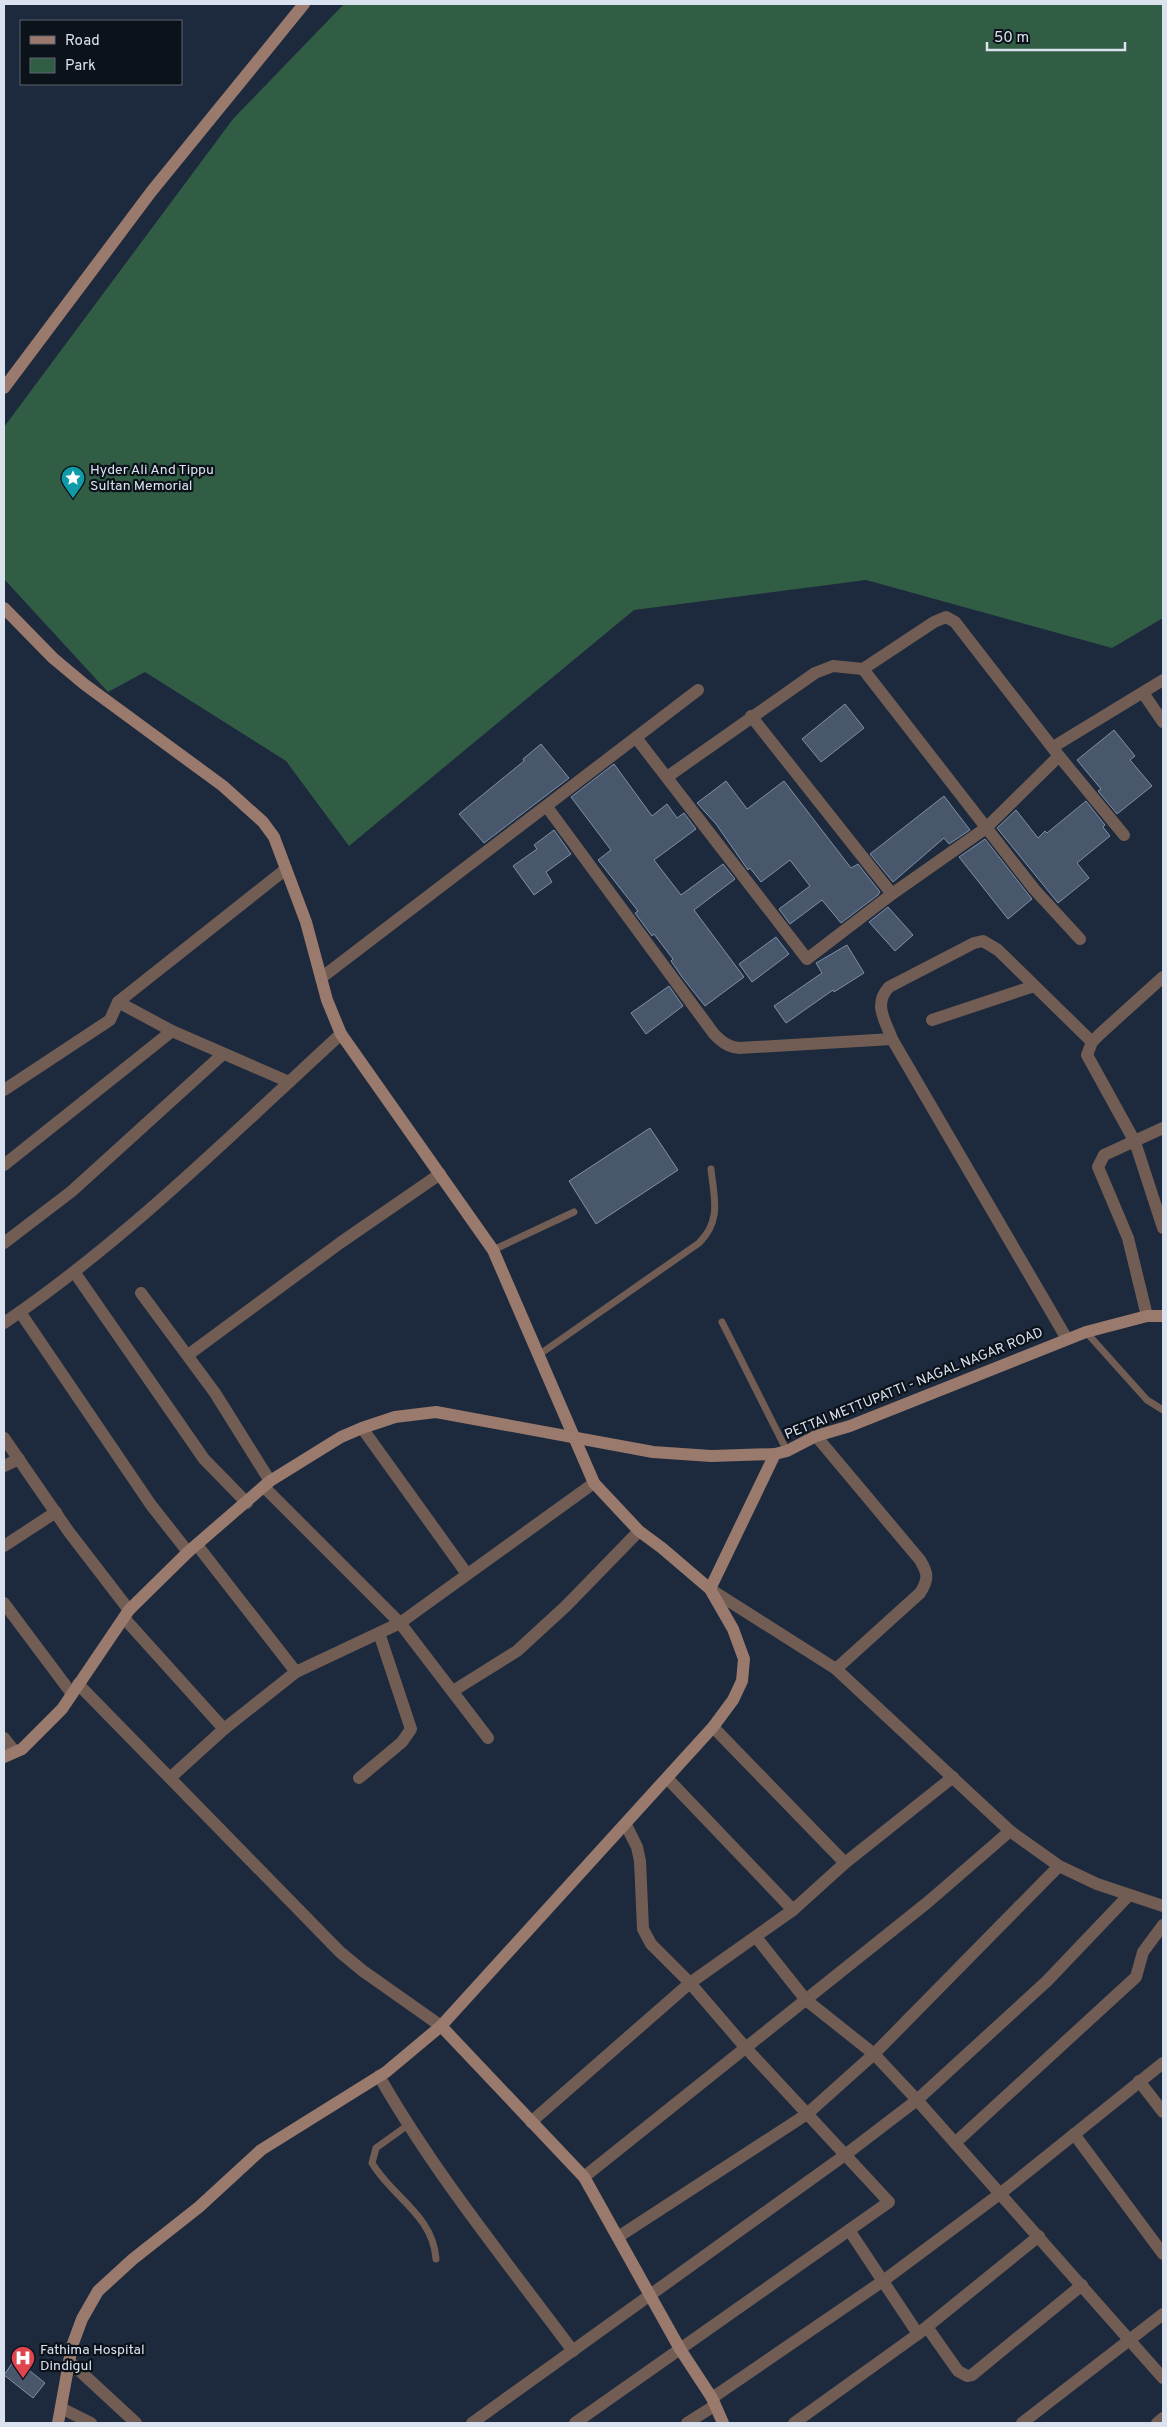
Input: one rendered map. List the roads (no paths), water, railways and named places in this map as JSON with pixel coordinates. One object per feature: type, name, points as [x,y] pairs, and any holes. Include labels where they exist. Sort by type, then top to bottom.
[{"type":"main road","points":[[4,388],[151,192],[304,4]]},
{"type":"main road","points":[[4,608],[54,658],[84,684],[223,786],[263,822],[274,837],[306,922],[327,1000],[341,1034],[493,1250],[540,1354],[573,1438],[594,1483],[639,1531],[710,1589],[733,1629],[744,1659],[742,1681],[733,1700],[713,1727],[626,1825],[441,2026],[379,2076],[261,2150],[199,2207],[133,2259],[98,2291],[82,2318],[72,2346],[58,2423]]},
{"type":"main road","name":"PETTAI METTUPATTI - NAGAL NAGAR ROAD","points":[[9,1754],[22,1749],[62,1709],[127,1614],[192,1548],[267,1484],[341,1437],[362,1428],[395,1417],[436,1412],[474,1417],[573,1438],[653,1452],[711,1456],[781,1452],[816,1436],[850,1426],[1086,1332],[1147,1316],[1163,1316]]},
{"type":"main road","points":[[710,1589],[781,1452]]},
{"type":"main road","points":[[441,2026],[584,2177],[680,2349],[713,2402],[723,2423]]},
{"type":"street","points":[[667,777],[751,716],[815,673],[833,666],[863,669],[934,622],[941,618],[950,619],[1124,835]]},
{"type":"street","points":[[863,669],[1034,889],[1080,939]]},
{"type":"street","points":[[637,739],[807,959],[892,894],[986,828],[1056,752],[1163,680]]},
{"type":"street","points":[[321,978],[637,739],[698,690]]},
{"type":"street","points":[[1143,693],[1163,722]]},
{"type":"street","points":[[751,716],[892,894]]},
{"type":"street","points":[[547,807],[714,1034],[723,1043],[730,1047],[739,1048],[892,1039]]},
{"type":"street","points":[[5,1087],[110,1020],[118,1002],[286,869]]},
{"type":"street","points":[[1068,1339],[892,1039],[881,1009],[880,999],[889,987],[974,943],[983,941],[992,944],[1092,1042]]},
{"type":"street","points":[[1163,976],[1092,1042],[1087,1055],[1135,1142],[1163,1228]]},
{"type":"street","points":[[932,1020],[1034,986]]},
{"type":"street","points":[[118,1002],[172,1032],[289,1082]]},
{"type":"street","points":[[4,1165],[172,1032]]},
{"type":"street","points":[[4,1324],[74,1273],[135,1222],[341,1034]]},
{"type":"street","points":[[4,1243],[72,1191],[223,1054]]},
{"type":"street","points":[[1147,1316],[1128,1238],[1098,1168],[1104,1155],[1163,1128]]},
{"type":"street","points":[[188,1355],[340,1243],[440,1174]]},
{"type":"street","points":[[74,1273],[204,1458],[247,1503]]},
{"type":"street","points":[[141,1293],[188,1355],[267,1484],[400,1623],[488,1738]]},
{"type":"street","points":[[20,1312],[151,1504],[192,1548],[296,1672]]},
{"type":"street","points":[[362,1428],[467,1574]]},
{"type":"street","points":[[816,1436],[920,1560],[927,1572],[927,1582],[920,1593],[836,1669]]},
{"type":"street","points":[[4,1438],[127,1614],[224,1729]]},
{"type":"street","points":[[4,1466],[19,1459]]},
{"type":"street","points":[[170,1778],[224,1729],[296,1672],[400,1623],[594,1483]]},
{"type":"street","points":[[4,1546],[56,1512]]},
{"type":"street","points":[[453,1691],[523,1646],[566,1606],[639,1531]]},
{"type":"street","points":[[710,1589],[836,1669],[1010,1831],[1059,1866],[1097,1884],[1163,1906]]},
{"type":"street","points":[[4,1603],[75,1689],[170,1778],[340,1952],[363,1971],[441,2026]]},
{"type":"street","points":[[359,1778],[402,1742],[411,1730],[379,1633]]},
{"type":"street","points":[[713,1727],[845,1863]]},
{"type":"street","points":[[4,1738],[9,1754]]},
{"type":"street","points":[[531,2122],[690,1983],[793,1910],[845,1863],[953,1777]]},
{"type":"street","points":[[667,1778],[793,1910]]},
{"type":"street","points":[[575,2423],[889,2202],[745,2047],[690,1983],[651,1944],[643,1929],[640,1861],[637,1847],[626,1825]]},
{"type":"street","points":[[584,2177],[928,1902],[1010,1831]]},
{"type":"street","points":[[618,2237],[807,2114],[874,2054],[1059,1866]]},
{"type":"street","points":[[472,2423],[844,2155],[917,2100],[1047,1981],[1129,1895]]},
{"type":"street","points":[[955,2143],[1136,1977],[1143,1952],[1163,1925]]},
{"type":"street","points":[[756,1937],[806,2000],[874,2054],[917,2100],[1082,2284],[1163,2378]]},
{"type":"street","points":[[687,2423],[713,2402],[883,2281],[1001,2193],[1163,2063]]},
{"type":"street","points":[[379,2076],[441,2176],[573,2351]]},
{"type":"street","points":[[1139,2081],[1163,2112]]},
{"type":"street","points":[[1074,2134],[1163,2254]]},
{"type":"street","points":[[849,2230],[883,2281],[958,2371],[967,2376],[972,2375],[1082,2284]]},
{"type":"street","points":[[794,2423],[923,2330],[1039,2236]]},
{"type":"street","points":[[1022,2423],[1163,2314]]},
{"type":"street","points":[[69,2361],[136,2423]]},
{"type":"street","points":[[61,2408],[91,2423]]},
{"type":"street","points":[[1157,2423],[1163,2418]]},
{"type":"lane","points":[[540,1354],[699,1243],[707,1235],[714,1222],[715,1207],[711,1169]]},
{"type":"lane","points":[[493,1250],[574,1212]]},
{"type":"lane","points":[[722,1322],[781,1452]]},
{"type":"lane","points":[[1086,1332],[1147,1400],[1163,1410]]},
{"type":"lane","points":[[408,2125],[376,2148],[372,2163],[419,2215],[435,2244],[436,2259]]},
{"type":"place","name":"Hyder Ali And Tippu Sultan Memorial","points":[[73,499]]},
{"type":"place","name":"Fathima Hospital Dindigul","points":[[23,2379]]}]
